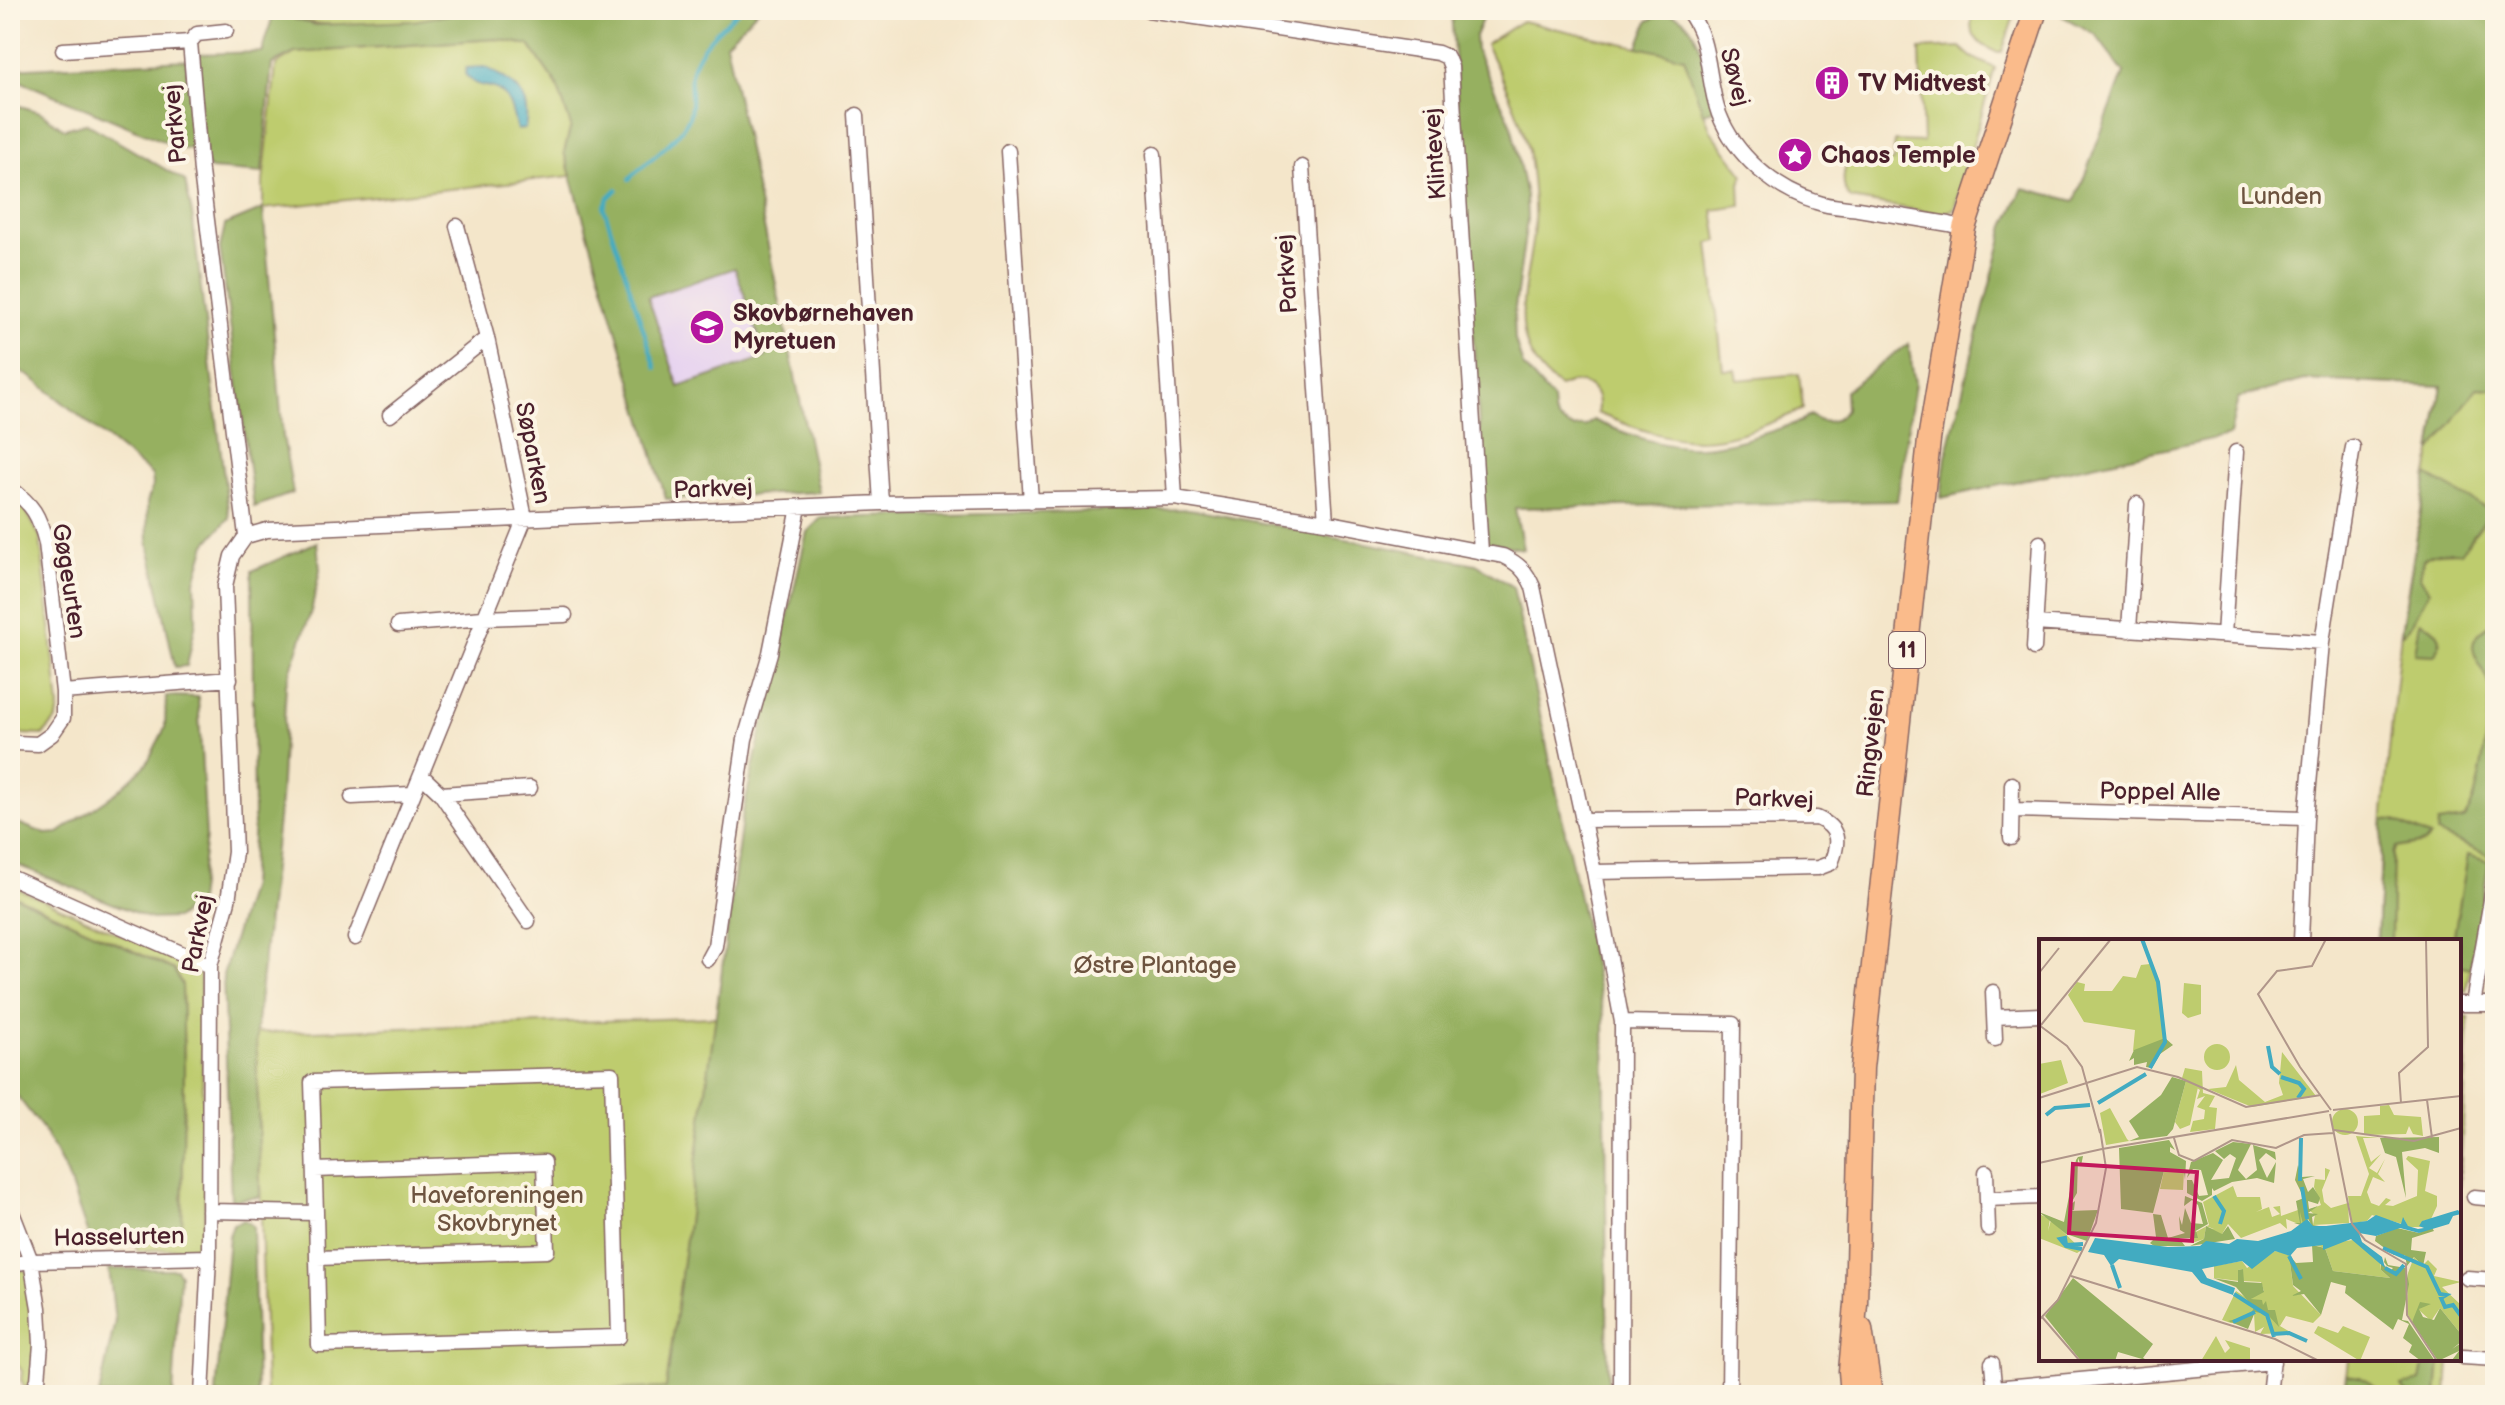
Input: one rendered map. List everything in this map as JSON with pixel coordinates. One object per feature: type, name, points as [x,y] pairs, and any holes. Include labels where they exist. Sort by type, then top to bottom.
[{"type":"main road","name":"Ringvejen","points":[[1852,1395],[1850,1371],[1856,1304],[1862,1068],[1929,440],[1964,228],[2036,10]]},
{"type":"main road","name":"Ringvejen","points":[[1856,1304],[1868,1362],[1871,1395]]},
{"type":"street","name":"Klintevej","points":[[1148,10],[1438,53],[1447,57],[1451,67],[1481,552]]},
{"type":"street","name":"Søvej","points":[[1687,10],[1697,22],[1704,41],[1719,113],[1740,152],[1755,166],[1784,188],[1816,203],[1964,228]]},
{"type":"street","points":[[63,50],[190,42],[197,34],[226,31]]},
{"type":"street","name":"Parkvej","points":[[190,42],[201,172],[246,536]]},
{"type":"street","points":[[857,115],[881,503]]},
{"type":"street","points":[[1008,151],[1031,501]]},
{"type":"street","points":[[1154,154],[1175,498]]},
{"type":"street","name":"Parkvej","points":[[1302,167],[1326,522]]},
{"type":"street","name":"Søparken","points":[[355,938],[525,518],[487,338],[457,226]]},
{"type":"street","points":[[390,415],[487,338]]},
{"type":"street","points":[[2301,939],[2306,818],[2322,642],[2353,447]]},
{"type":"street","points":[[2224,635],[2236,452]]},
{"type":"street","name":"Gøgeurten","points":[[10,488],[31,504],[41,523],[63,692],[63,718],[52,734],[38,744],[16,743],[10,738]]},
{"type":"street","name":"Parkvej","points":[[202,1395],[209,1257],[210,966],[228,901],[235,852],[225,586],[232,556],[246,536],[267,530],[881,503],[1175,498],[1326,522],[1503,556],[1527,573],[1533,587],[1594,872],[1622,1022],[1621,1395]]},
{"type":"street","points":[[2129,630],[2137,504]]},
{"type":"street","points":[[708,959],[715,946],[745,739],[770,653],[799,507]]},
{"type":"street","points":[[2034,648],[2040,543]]},
{"type":"street","points":[[398,625],[565,615]]},
{"type":"street","points":[[2035,623],[2322,642]]},
{"type":"street","points":[[63,692],[230,679]]},
{"type":"street","points":[[421,775],[441,794],[528,921]]},
{"type":"street","points":[[2011,838],[2012,784]]},
{"type":"street","points":[[441,794],[530,788]]},
{"type":"street","points":[[352,797],[411,794]]},
{"type":"street","name":"Poppel Alle","points":[[2012,810],[2306,818]]},
{"type":"street","name":"Parkvej","points":[[1582,820],[1817,818],[1829,824],[1836,835],[1836,851],[1831,863],[1818,868],[1594,872]]},
{"type":"street","points":[[10,877],[210,966]]},
{"type":"street","points":[[2495,877],[2466,1004],[2495,1004]]},
{"type":"street","points":[[1993,992],[1995,1039]]},
{"type":"street","points":[[1994,1017],[2039,1015]]},
{"type":"street","points":[[1622,1022],[1733,1024],[1729,1395]]},
{"type":"street","points":[[612,1074],[619,1337],[319,1345],[315,1170],[312,1082],[612,1074]]},
{"type":"street","points":[[315,1170],[544,1162],[547,1251],[317,1258]]},
{"type":"street","points":[[1986,1172],[1988,1229]]},
{"type":"street","points":[[1987,1199],[2039,1197]]},
{"type":"street","points":[[2474,1197],[2495,1199]]},
{"type":"street","name":"Hasselurten","points":[[10,1207],[31,1261],[39,1308],[41,1344],[38,1380],[29,1395]]},
{"type":"street","points":[[209,1211],[316,1213]]},
{"type":"street","name":"Hasselurten","points":[[10,1264],[209,1257]]},
{"type":"street","points":[[2467,1278],[2495,1280]]},
{"type":"street","points":[[2463,1357],[2495,1359]]},
{"type":"street","points":[[1992,1363],[1994,1392],[2273,1361],[2269,1395]]},
{"type":"shaded area","name":"Skovbørnehaven Myretuen","points":[[735,267],[766,357],[678,387],[648,297]]},
{"type":"green space","points":[[273,10],[293,10],[294,19],[316,25],[413,21],[475,10],[758,10],[726,43],[819,492],[666,499],[564,152],[571,126],[557,85],[529,45],[496,39],[295,53],[272,64],[262,173],[211,169],[205,164],[196,54],[263,52]],"holes":[[[735,268],[766,357],[679,387],[648,297]]]},
{"type":"green space","points":[[293,10],[475,10],[411,22],[335,25],[294,19]]},
{"type":"green space","points":[[1451,10],[1486,10],[1475,36],[1476,51],[1511,123],[1526,196],[1527,220],[1514,315],[1515,340],[1523,366],[1553,400],[1558,420],[1573,428],[1586,426],[1593,420],[1625,433],[1675,446],[1720,445],[1802,421],[1810,415],[1820,421],[1838,417],[1846,409],[1845,391],[1908,344],[1915,383],[1897,501],[1515,508],[1523,549],[1487,542]]},
{"type":"green space","points":[[1974,10],[2016,10],[2002,52],[1991,50],[1975,37],[1971,26]]},
{"type":"green space","name":"Lunden","points":[[2064,10],[2495,10],[2495,389],[2477,388],[2431,452],[2442,386],[2304,380],[2238,398],[2230,435],[1941,498],[1946,456],[2005,226],[2023,188],[2075,201],[2124,73],[2096,35],[2062,16]]},
{"type":"green space","points":[[1663,13],[1687,23],[1695,35],[1714,110],[1703,113],[1684,57],[1638,47],[1648,21]]},
{"type":"green space","points":[[1522,21],[1684,57],[1711,131],[1744,175],[1740,183],[1741,206],[1713,210],[1718,241],[1709,243],[1723,370],[1736,370],[1738,380],[1799,374],[1803,409],[1723,438],[1679,439],[1597,413],[1597,397],[1589,386],[1575,382],[1560,387],[1541,371],[1530,353],[1524,334],[1524,292],[1534,225],[1529,153],[1514,105],[1486,44]]},
{"type":"green space","points":[[496,39],[529,45],[557,85],[571,126],[564,152],[571,176],[263,209],[263,182],[276,65],[295,53]]},
{"type":"green space","points":[[1960,47],[1971,57],[1995,68],[1954,209],[1940,214],[1851,199],[1845,190],[1844,178],[1852,158],[1893,161],[1895,141],[1923,142],[1920,49]]},
{"type":"green space","points":[[186,60],[194,148],[182,149],[20,81],[12,76],[10,69]]},
{"type":"green space","points":[[10,103],[40,112],[64,129],[86,123],[185,181],[192,214],[229,518],[206,544],[195,581],[196,621],[187,666],[175,667],[148,541],[147,503],[153,485],[152,475],[34,379],[10,365]]},
{"type":"green space","points":[[263,209],[283,436],[293,493],[254,507],[220,248],[225,225]]},
{"type":"green space","points":[[2442,386],[2495,389],[2495,828],[2466,991],[2461,991],[2461,939],[2377,939],[2383,812],[2401,631]]},
{"type":"green space","points":[[2427,475],[2487,509],[2488,516],[2461,552],[2436,554],[2423,560],[2420,577],[2429,591],[2413,621],[2401,634]]},
{"type":"green space","points":[[10,494],[25,509],[40,537],[59,706],[57,719],[43,735],[22,734],[10,723]]},
{"type":"green space","name":"Østre Plantage","points":[[1189,509],[1476,564],[1513,587],[1604,1015],[1608,1395],[391,1395],[666,1388],[743,812],[807,532],[821,518]]},
{"type":"green space","points":[[317,542],[320,570],[311,612],[286,684],[280,800],[256,1033],[260,1197],[231,1200],[223,975],[250,885],[254,822],[252,571]]},
{"type":"green space","points":[[2420,621],[2438,634],[2440,643],[2435,655],[2415,654]]},
{"type":"green space","points":[[2495,622],[2495,828],[2490,856],[2437,833],[2438,823],[2463,819],[2475,796],[2491,691],[2473,647],[2482,631]]},
{"type":"green space","points":[[166,696],[198,697],[206,836],[198,901],[177,918],[151,919],[10,862],[10,820],[46,834],[58,833],[117,792],[146,765],[165,728]]},
{"type":"green space","points":[[2383,819],[2393,820],[2430,837],[2424,843],[2396,848],[2393,853],[2391,939],[2377,939]]},
{"type":"green space","points":[[2468,855],[2489,862],[2470,968],[2461,966],[2461,939],[2453,939]]},
{"type":"green space","points":[[10,885],[193,967],[200,974],[205,1186],[204,1241],[198,1247],[138,1251],[134,1242],[90,1241],[89,1238],[182,1235],[182,985],[175,970],[10,894]]},
{"type":"green space","points":[[10,894],[174,970],[182,985],[182,1235],[89,1238],[67,1174],[43,1129],[10,1087]]},
{"type":"green space","points":[[2461,1016],[2469,1018],[2461,1154]]},
{"type":"green space","name":"Haveforeningen Skovbrynet","points":[[716,1017],[666,1389],[266,1395],[256,1033]]},
{"type":"green space","points":[[244,1220],[253,1226],[257,1395],[216,1395],[229,1236],[233,1224]]},
{"type":"green space","points":[[109,1269],[176,1269],[180,1275],[173,1395],[99,1395],[115,1321]]},
{"type":"green space","points":[[13,1270],[29,1273],[36,1317],[35,1363],[26,1391],[21,1380],[22,1371],[10,1354],[10,1283]]},
{"type":"green space","points":[[2348,1361],[2449,1361],[2447,1395],[2344,1395]]},
{"type":"green space","points":[[2425,1361],[2440,1361],[2437,1395],[2407,1393],[2401,1386],[2421,1381]]},
{"type":"green space","points":[[2346,1375],[2360,1377],[2376,1387],[2376,1395],[2344,1395]]},
{"type":"water","points":[[485,67],[518,90],[526,106],[525,129],[517,130],[511,108],[502,93],[493,87],[474,83],[465,74],[466,68]]},
{"type":"waterway","points":[[629,179],[671,142],[685,125],[690,111],[691,74],[698,55],[739,10]]},
{"type":"waterway","points":[[617,189],[604,208],[656,368]]},
{"type":"place","name":"TV Midtvest","points":[[1832,83]]},
{"type":"place","name":"Chaos Temple","points":[[1795,155]]},
{"type":"place","name":"Skovbørnehaven Myretuen","points":[[707,327]]}]
